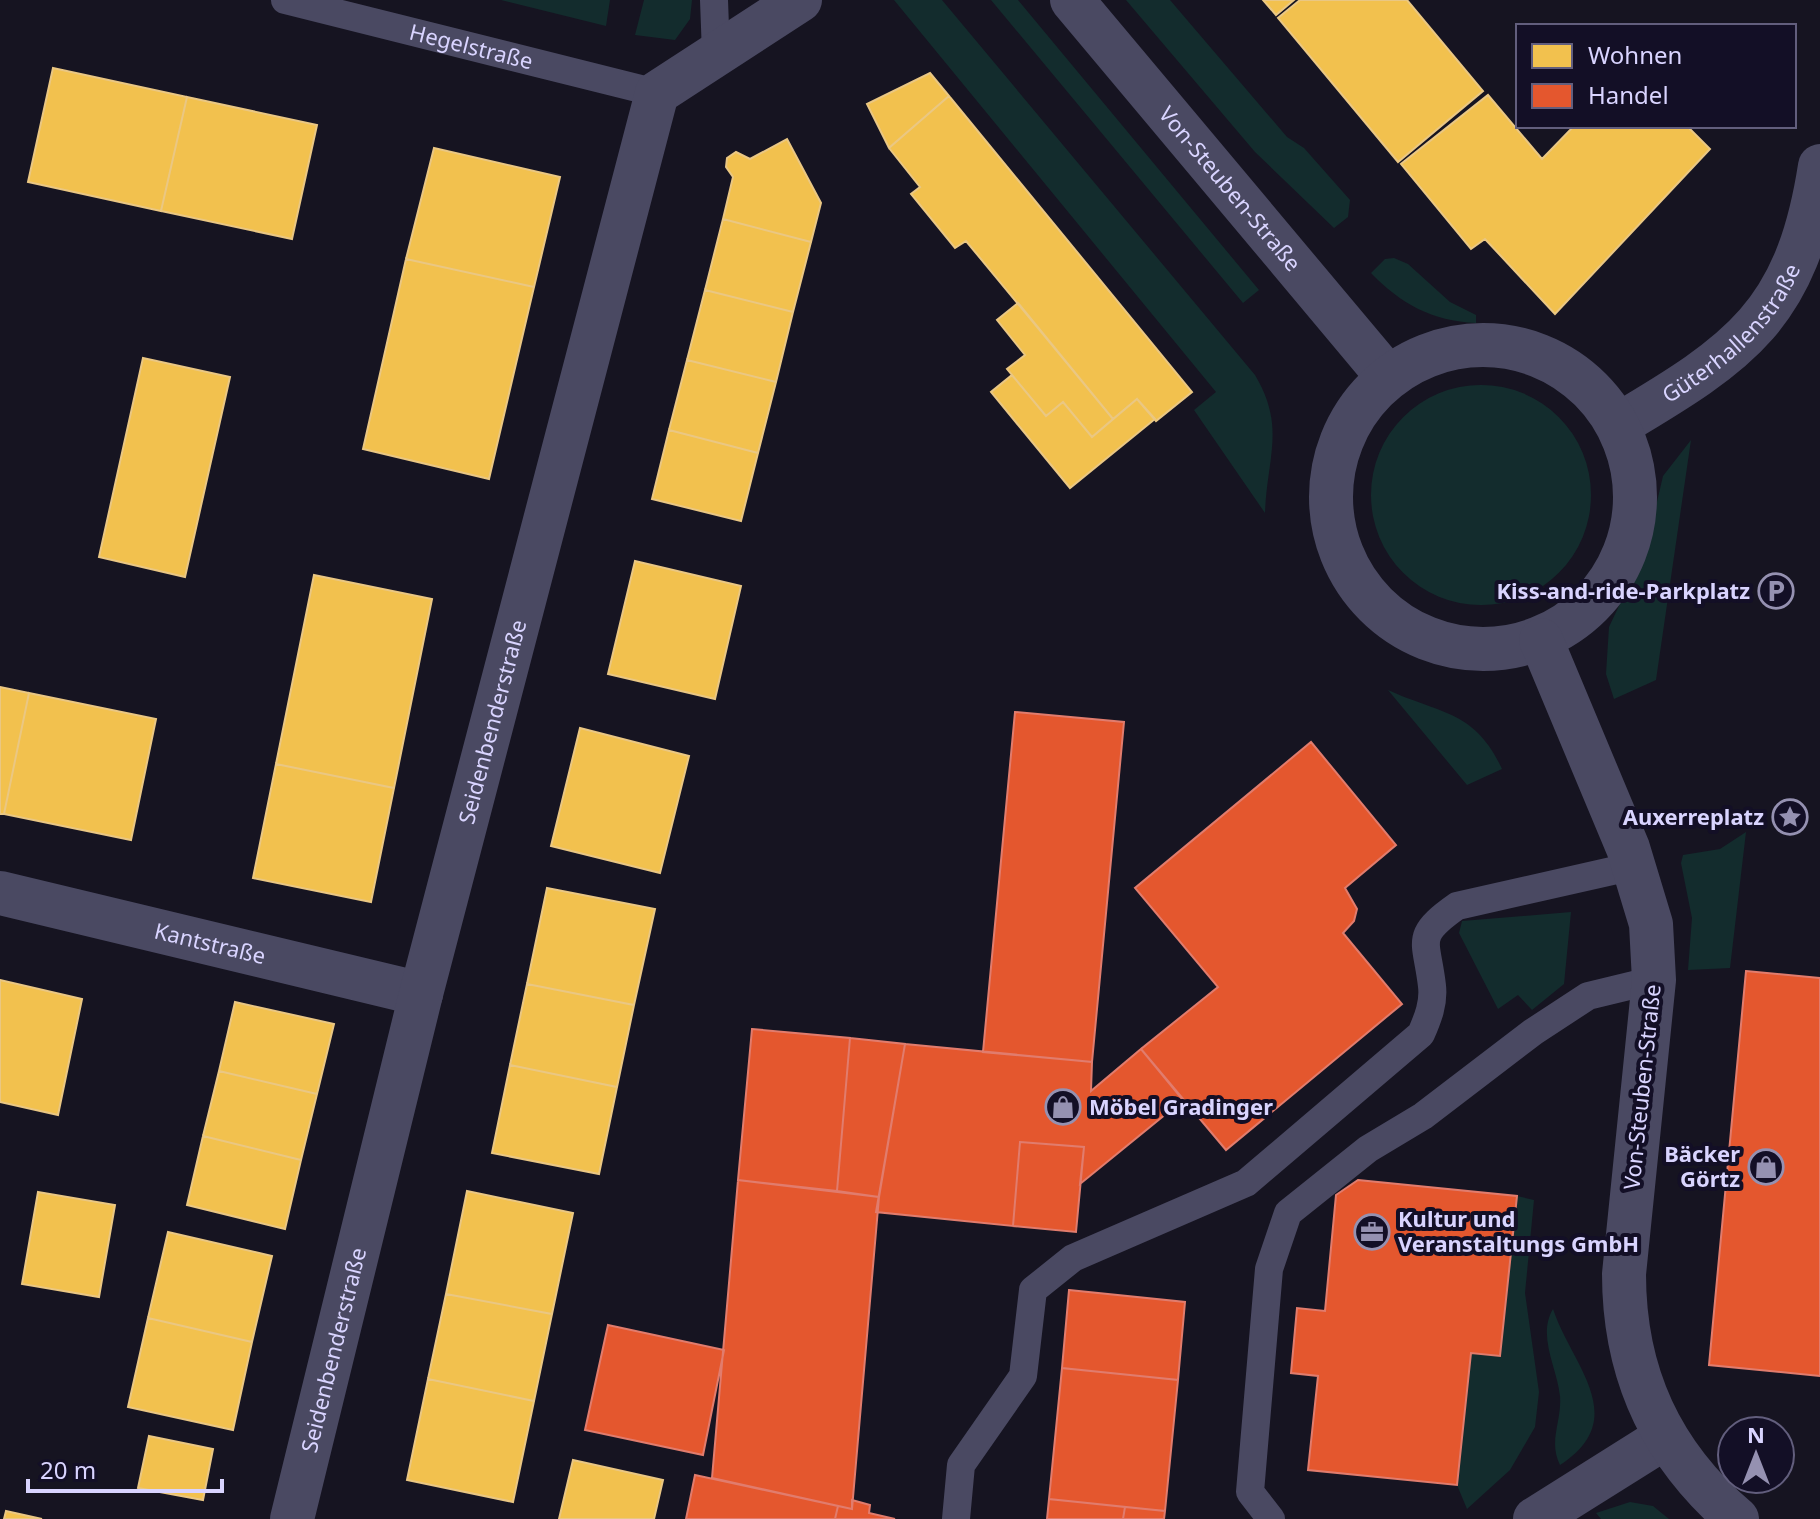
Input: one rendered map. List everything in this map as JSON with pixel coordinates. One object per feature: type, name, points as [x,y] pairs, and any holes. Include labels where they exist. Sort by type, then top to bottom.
[{"type":"street","points":[[657,93],[800,0]]},
{"type":"street","name":"Von-Steuben-Straße","points":[[1072,0],[1388,377]]},
{"type":"street","name":"Seidenbenderstraße","points":[[292,1519],[421,994],[657,93]]},
{"type":"street","name":"Güterhallenstraße","points":[[1618,425],[1688,384],[1725,356],[1776,304],[1797,261],[1820,166]]},
{"type":"street","points":[[1499,345],[1528,351],[1568,370],[1601,400],[1618,425],[1635,477],[1632,533],[1623,559],[1609,584],[1591,606],[1541,640],[1488,650],[1430,640],[1380,610],[1345,564],[1330,507],[1331,477],[1350,423],[1388,377],[1440,350],[1499,345]]},
{"type":"street","name":"Von-Steuben-Straße","points":[[1541,640],[1634,866],[1651,924],[1654,980],[1628,1226],[1624,1312],[1643,1394],[1664,1438],[1737,1519]]},
{"type":"street","name":"Kantstraße","points":[[0,893],[421,994]]},
{"type":"street","points":[[1535,1519],[1664,1438]]},
{"type":"lane","name":"Hegelstraße","points":[[285,0],[657,93]]},
{"type":"lane","points":[[714,0],[716,54]]},
{"type":"lane","points":[[956,1519],[961,1465],[1023,1376],[1033,1290],[1073,1258],[1246,1183],[1421,1034],[1432,1003],[1425,949],[1427,933],[1437,920],[1457,906],[1634,866]]},
{"type":"lane","points":[[1271,1519],[1250,1492],[1269,1269],[1288,1213],[1368,1149],[1423,1116],[1533,1032],[1588,996],[1654,980]]},
{"type":"green space","points":[[501,0],[610,0],[606,26]]},
{"type":"green space","points":[[644,0],[692,0],[690,19],[675,40],[635,35]]},
{"type":"green space","points":[[894,0],[942,0],[1255,375],[1270,411],[1272,427],[1265,513],[1194,410],[1216,392]]},
{"type":"green space","points":[[991,0],[1018,0],[1259,290],[1243,303]]},
{"type":"green space","points":[[1126,0],[1170,0],[1287,137],[1304,148],[1350,200],[1348,217],[1334,228],[1255,152]]},
{"type":"green space","points":[[1394,258],[1408,264],[1450,302],[1476,315],[1476,323],[1445,319],[1418,309],[1394,294],[1371,273],[1385,259]]},
{"type":"green space","points":[[1481,385],[1523,393],[1559,417],[1583,453],[1591,495],[1583,537],[1559,573],[1523,597],[1481,605],[1439,597],[1403,573],[1379,537],[1371,495],[1379,453],[1403,417],[1439,393]]},
{"type":"green space","points":[[1691,440],[1656,680],[1614,699],[1606,674],[1609,627],[1646,549],[1663,476]]},
{"type":"green space","points":[[1388,690],[1468,724],[1480,735],[1502,769],[1467,785]]},
{"type":"green space","points":[[1746,832],[1730,968],[1688,970],[1692,918],[1681,863],[1683,855],[1720,849]]},
{"type":"green space","points":[[1571,912],[1564,984],[1532,1010],[1518,995],[1498,1009],[1459,933],[1462,921]]},
{"type":"green space","points":[[1517,1196],[1534,1200],[1525,1293],[1539,1392],[1535,1427],[1510,1470],[1467,1509],[1457,1485],[1471,1353],[1500,1356]]},
{"type":"green space","points":[[1553,1309],[1583,1371],[1594,1410],[1592,1429],[1581,1447],[1560,1465],[1555,1439],[1560,1396],[1547,1341]]},
{"type":"green space","points":[[1630,1502],[1653,1506],[1669,1519],[1601,1519],[1596,1513]]},
{"type":"building: Wohnen","points":[[1263,0],[1294,0],[1276,15]]},
{"type":"building: Wohnen","points":[[1300,0],[1407,0],[1483,91],[1398,162],[1278,18]]},
{"type":"building: Wohnen","points":[[53,68],[187,97],[161,211],[28,182]]},
{"type":"building: Wohnen","points":[[930,73],[949,96],[889,148],[867,104]]},
{"type":"building: Wohnen","points":[[1488,95],[1542,159],[1572,128],[1689,128],[1710,149],[1555,314],[1485,239],[1471,249],[1401,164]]},
{"type":"building: Wohnen","points":[[949,96],[1192,392],[1156,421],[1137,399],[1113,419],[966,241],[955,248],[911,194],[920,187],[889,148]]},
{"type":"building: Wohnen","points":[[187,97],[317,125],[292,239],[161,211]]},
{"type":"building: Wohnen","points":[[787,139],[821,203],[811,242],[723,219],[733,177],[726,167],[727,158],[736,152],[750,159]]},
{"type":"building: Wohnen","points":[[434,148],[560,177],[534,287],[406,259]]},
{"type":"building: Wohnen","points":[[723,219],[811,242],[793,312],[705,290]]},
{"type":"building: Wohnen","points":[[406,259],[534,287],[489,479],[363,449]]},
{"type":"building: Wohnen","points":[[705,290],[793,312],[776,382],[687,360]]},
{"type":"building: Wohnen","points":[[1018,303],[1113,419],[1092,437],[1063,402],[1046,416],[1007,369],[1025,355],[997,320]]},
{"type":"building: Wohnen","points":[[143,358],[230,377],[185,577],[99,557]]},
{"type":"building: Wohnen","points":[[687,360],[776,382],[758,453],[669,430]]},
{"type":"building: Wohnen","points":[[1012,375],[1046,416],[1063,402],[1092,437],[1137,399],[1155,419],[1070,488],[991,392]]},
{"type":"building: Wohnen","points":[[669,430],[758,453],[741,521],[652,499]]},
{"type":"building: Wohnen","points":[[635,561],[741,586],[715,699],[608,674]]},
{"type":"building: Wohnen","points":[[314,575],[432,599],[394,788],[276,764]]},
{"type":"building: Wohnen","points":[[0,687],[29,693],[4,814],[0,814]]},
{"type":"building: Wohnen","points":[[29,693],[156,719],[131,840],[4,814]]},
{"type":"building: Wohnen","points":[[580,728],[689,756],[660,873],[551,846]]},
{"type":"building: Wohnen","points":[[276,764],[394,788],[371,902],[253,878]]},
{"type":"building: Wohnen","points":[[547,888],[655,909],[634,1005],[527,984]]},
{"type":"building: Wohnen","points":[[0,980],[82,999],[58,1115],[0,1102]]},
{"type":"building: Wohnen","points":[[527,984],[634,1005],[617,1087],[510,1065]]},
{"type":"building: Wohnen","points":[[235,1002],[334,1024],[317,1094],[219,1071]]},
{"type":"building: Wohnen","points":[[510,1065],[617,1087],[599,1174],[492,1153]]},
{"type":"building: Wohnen","points":[[219,1071],[317,1094],[301,1160],[203,1136]]},
{"type":"building: Wohnen","points":[[203,1136],[301,1160],[285,1229],[187,1205]]},
{"type":"building: Wohnen","points":[[467,1191],[573,1213],[552,1314],[446,1294]]},
{"type":"building: Wohnen","points":[[38,1192],[115,1205],[99,1297],[22,1284]]},
{"type":"building: Wohnen","points":[[168,1232],[272,1256],[252,1342],[148,1318]]},
{"type":"building: Wohnen","points":[[446,1294],[552,1314],[534,1401],[428,1379]]},
{"type":"building: Wohnen","points":[[148,1318],[252,1342],[233,1430],[128,1407]]},
{"type":"building: Wohnen","points":[[428,1379],[534,1401],[513,1502],[407,1480]]},
{"type":"building: Wohnen","points":[[149,1436],[213,1449],[203,1500],[138,1488]]},
{"type":"building: Wohnen","points":[[573,1460],[663,1480],[654,1519],[559,1519]]},
{"type":"building: Wohnen","points":[[6,1511],[42,1519],[4,1519]]},
{"type":"building: Handel","points":[[1015,712],[1124,722],[1092,1062],[983,1052]]},
{"type":"building: Handel","points":[[1311,742],[1396,845],[1345,888],[1357,909],[1354,921],[1343,933],[1402,1004],[1226,1150],[1141,1049],[1218,987],[1135,888]]},
{"type":"building: Handel","points":[[1746,971],[1820,978],[1820,1376],[1709,1365]]},
{"type":"building: Handel","points":[[752,1029],[850,1038],[837,1191],[738,1180]]},
{"type":"building: Handel","points":[[850,1038],[905,1044],[879,1197],[837,1191]]},
{"type":"building: Handel","points":[[905,1044],[1092,1062],[1091,1091],[1141,1049],[1183,1100],[1080,1184],[1084,1147],[1020,1142],[1013,1226],[876,1212]]},
{"type":"building: Handel","points":[[1020,1142],[1084,1147],[1076,1232],[1013,1226]]},
{"type":"building: Handel","points":[[738,1180],[879,1197],[852,1509],[712,1478]]},
{"type":"building: Handel","points":[[1358,1180],[1517,1196],[1500,1356],[1471,1353],[1457,1485],[1308,1470],[1318,1376],[1291,1373],[1297,1308],[1325,1311],[1336,1195]]},
{"type":"building: Handel","points":[[1069,1290],[1185,1302],[1178,1380],[1062,1368]]},
{"type":"building: Handel","points":[[608,1325],[724,1350],[703,1455],[585,1430]]},
{"type":"building: Handel","points":[[1062,1368],[1178,1380],[1165,1511],[1049,1499]]},
{"type":"building: Handel","points":[[695,1475],[838,1506],[835,1519],[686,1519]]},
{"type":"building: Handel","points":[[1049,1499],[1125,1507],[1123,1519],[1047,1519]]},
{"type":"building: Handel","points":[[852,1500],[870,1505],[869,1513],[895,1519],[835,1519],[838,1506],[852,1509]]},
{"type":"building: Handel","points":[[1125,1507],[1165,1511],[1164,1519],[1123,1519]]},
{"type":"place","name":"Kiss-and-ride-Parkplatz","points":[[1776,591]]},
{"type":"place","name":"Auxerreplatz","points":[[1790,817]]},
{"type":"place","name":"Möbel Gradinger","points":[[1063,1107]]},
{"type":"place","name":"Bäcker Görtz","points":[[1766,1167]]},
{"type":"place","name":"Kultur und Veranstaltungs GmbH","points":[[1372,1232]]}]
